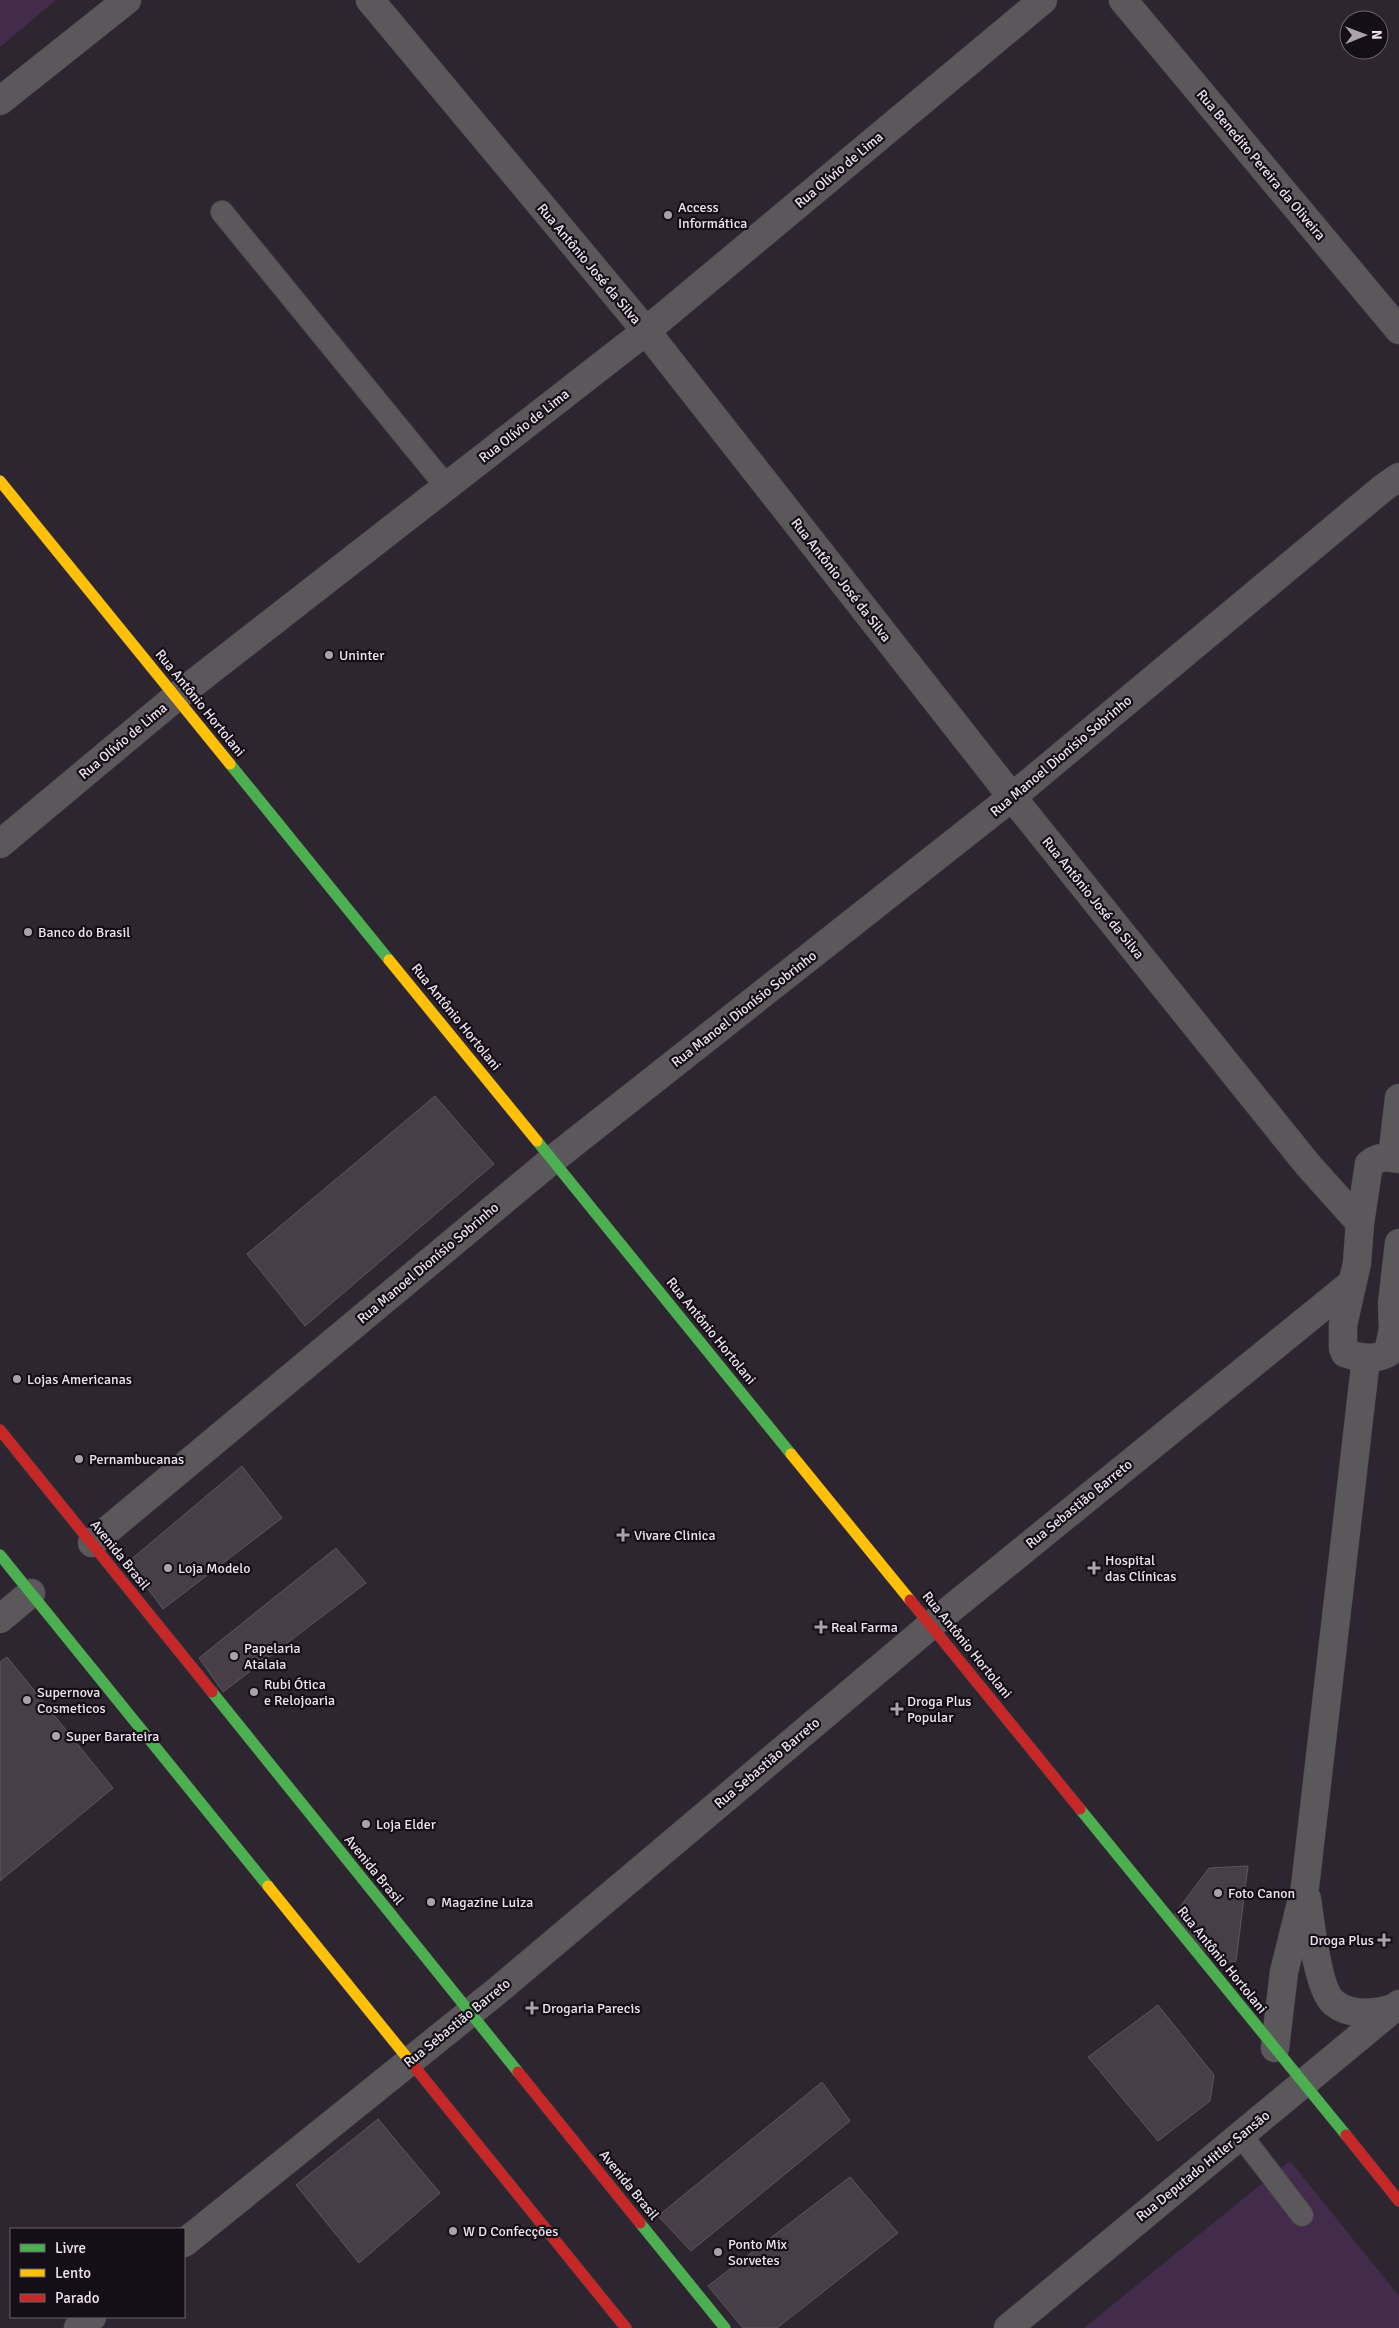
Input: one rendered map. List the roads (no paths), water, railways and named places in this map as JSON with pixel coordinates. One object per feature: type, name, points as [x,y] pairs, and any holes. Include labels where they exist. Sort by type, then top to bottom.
[{"type":"street","points":[[0,101],[127,0]]},
{"type":"street","name":"Rua Antônio José da Silva","points":[[370,0],[646,331],[1012,797],[1308,1165],[1360,1223]]},
{"type":"street","name":"Rua Olívio de Lima","points":[[0,844],[176,697],[646,331],[1043,0]]},
{"type":"street","name":"Rua Benedito Pereira da Oliveira","points":[[1124,0],[1399,330]]},
{"type":"street","name":"Rua Manoel Dionísio Sobrinho","points":[[92,1543],[552,1160],[1012,797],[1383,488],[1399,477]]},
{"type":"street","name":"Rua Antônio Hortolani","points":[[0,481],[1399,2201]]},
{"type":"street","points":[[1398,1251],[1392,1304],[1394,1328],[1388,1353],[1380,1358],[1366,1358],[1345,1353],[1343,1348],[1343,1325],[1357,1263],[1360,1223],[1387,1160],[1399,1098]]},
{"type":"street","name":"Rua Sebastião Barreto","points":[[185,2242],[471,2013],[931,1625],[1352,1283]]},
{"type":"street","points":[[1275,2048],[1284,1972],[1304,1887],[1366,1358]]},
{"type":"street","name":"Avenida Brasil","points":[[0,1430],[725,2328]]},
{"type":"street","points":[[0,1555],[626,2328]]},
{"type":"street","points":[[0,1619],[31,1593]]},
{"type":"street","points":[[1304,1887],[1316,1961],[1332,2002],[1346,2010],[1376,2014],[1396,2006]]},
{"type":"street","name":"Rua Deputado Hitler Sansão","points":[[1008,2328],[1396,2006]]},
{"type":"street","points":[[78,2328],[91,2318]]},
{"type":"lane","points":[[222,212],[446,486]]},
{"type":"lane","points":[[1240,2134],[1302,2215]]},
{"type":"place","name":"Access Informática","points":[[668,215]]},
{"type":"place","name":"Uninter","points":[[329,655]]},
{"type":"place","name":"Banco do Brasil","points":[[28,932]]},
{"type":"place","name":"Lojas Americanas","points":[[17,1379]]},
{"type":"place","name":"Pernambucanas","points":[[79,1459]]},
{"type":"place","name":"Vivare Clinica","points":[[623,1535]]},
{"type":"place","name":"Loja Modelo","points":[[168,1568]]},
{"type":"place","name":"Hospital das Clínicas","points":[[1094,1568]]},
{"type":"place","name":"Real Farma","points":[[821,1627]]},
{"type":"place","name":"Papelaria Atalaia","points":[[234,1656]]},
{"type":"place","name":"Rubi Ótica e Relojoaria","points":[[254,1692]]},
{"type":"place","name":"Supernova Cosmeticos","points":[[27,1700]]},
{"type":"place","name":"Droga Plus Popular","points":[[897,1709]]},
{"type":"place","name":"Super Barateira","points":[[56,1736]]},
{"type":"place","name":"Loja Elder","points":[[366,1824]]},
{"type":"place","name":"Foto Canon","points":[[1218,1893]]},
{"type":"place","name":"Magazine Luiza","points":[[431,1902]]},
{"type":"place","name":"Droga Plus","points":[[1384,1940]]},
{"type":"place","name":"Drogaria Parecis","points":[[532,2008]]},
{"type":"place","name":"W D Confecções","points":[[453,2231]]},
{"type":"place","name":"Ponto Mix Sorvetes","points":[[718,2252]]}]
